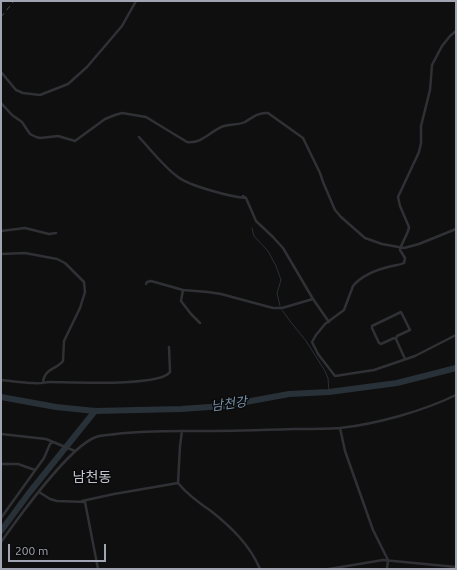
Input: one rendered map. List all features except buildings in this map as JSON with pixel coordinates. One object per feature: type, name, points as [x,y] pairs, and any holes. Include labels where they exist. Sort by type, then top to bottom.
[{"type":"street","points":[[1,72],[16,90],[23,93],[40,95],[68,84],[87,67],[122,26],[136,1]]},
{"type":"street","points":[[456,31],[442,46],[432,65],[430,90],[421,126],[422,143],[398,197],[400,206],[409,227],[409,230],[402,240],[400,247],[400,251],[405,261],[404,263],[368,275],[356,283],[353,286],[344,310],[319,331],[312,342],[314,348],[335,376],[374,370],[415,356],[456,334]]},
{"type":"street","points":[[1,103],[12,115],[22,122],[30,134],[40,138],[58,136],[75,141],[94,126],[115,114],[146,117],[187,142],[191,142],[201,140],[224,126],[242,123],[257,114],[268,113],[303,138],[320,173],[333,206],[341,217],[365,238],[382,244],[404,248],[419,244],[456,228]]},
{"type":"street","points":[[139,137],[175,174],[183,180],[195,185],[244,197],[256,221],[283,248],[313,299],[329,322]]},
{"type":"street","points":[[1,231],[25,228],[49,234],[56,232]]},
{"type":"street","points":[[1,254],[25,253],[57,258],[65,263],[84,282],[85,292],[82,304],[64,341],[63,361],[59,366],[48,372],[42,383]]},
{"type":"street","points":[[146,284],[150,281],[183,290],[221,294],[273,308],[282,308],[313,299]]},
{"type":"street","points":[[183,290],[180,298],[181,301],[200,323]]},
{"type":"street","points":[[401,312],[410,330],[398,336],[396,339],[394,338],[381,344],[379,343],[372,326],[401,312]]},
{"type":"street","points":[[396,339],[405,359]]},
{"type":"street","points":[[1,380],[42,383],[156,380],[166,376],[170,372],[169,347]]},
{"type":"street","points":[[1,542],[40,492],[75,451],[95,438],[148,431],[263,431],[340,428],[410,412],[431,406],[456,395]]},
{"type":"street","points":[[340,428],[345,451],[373,530],[388,560],[387,569]]},
{"type":"street","points":[[182,431],[178,483],[235,533],[252,552],[260,569]]},
{"type":"street","points":[[1,434],[46,439],[75,451]]},
{"type":"street","points":[[1,518],[36,470],[44,458],[50,444],[53,442]]},
{"type":"street","points":[[1,464],[18,464],[36,470]]},
{"type":"street","points":[[40,492],[50,499],[57,501],[82,501],[122,492],[178,483]]},
{"type":"street","points":[[82,501],[85,502],[98,569]]},
{"type":"street","points":[[329,569],[383,560],[456,567]]},
{"type":"waterway","points":[[252,228],[254,236],[268,251],[276,266],[281,280],[277,293],[280,306]]},
{"type":"waterway","points":[[282,310],[306,341],[325,371],[328,378],[329,392]]},
{"type":"waterway","name":"남천강","points":[[1,397],[56,407],[95,411],[181,409],[224,406],[289,394],[329,392],[397,383],[456,368]]},
{"type":"waterway","points":[[1,531],[29,493],[95,411]]},
{"type":"railway","points":[[1,17],[14,1]]},
{"type":"district","name":"남천동","points":[[92,477]]}]
